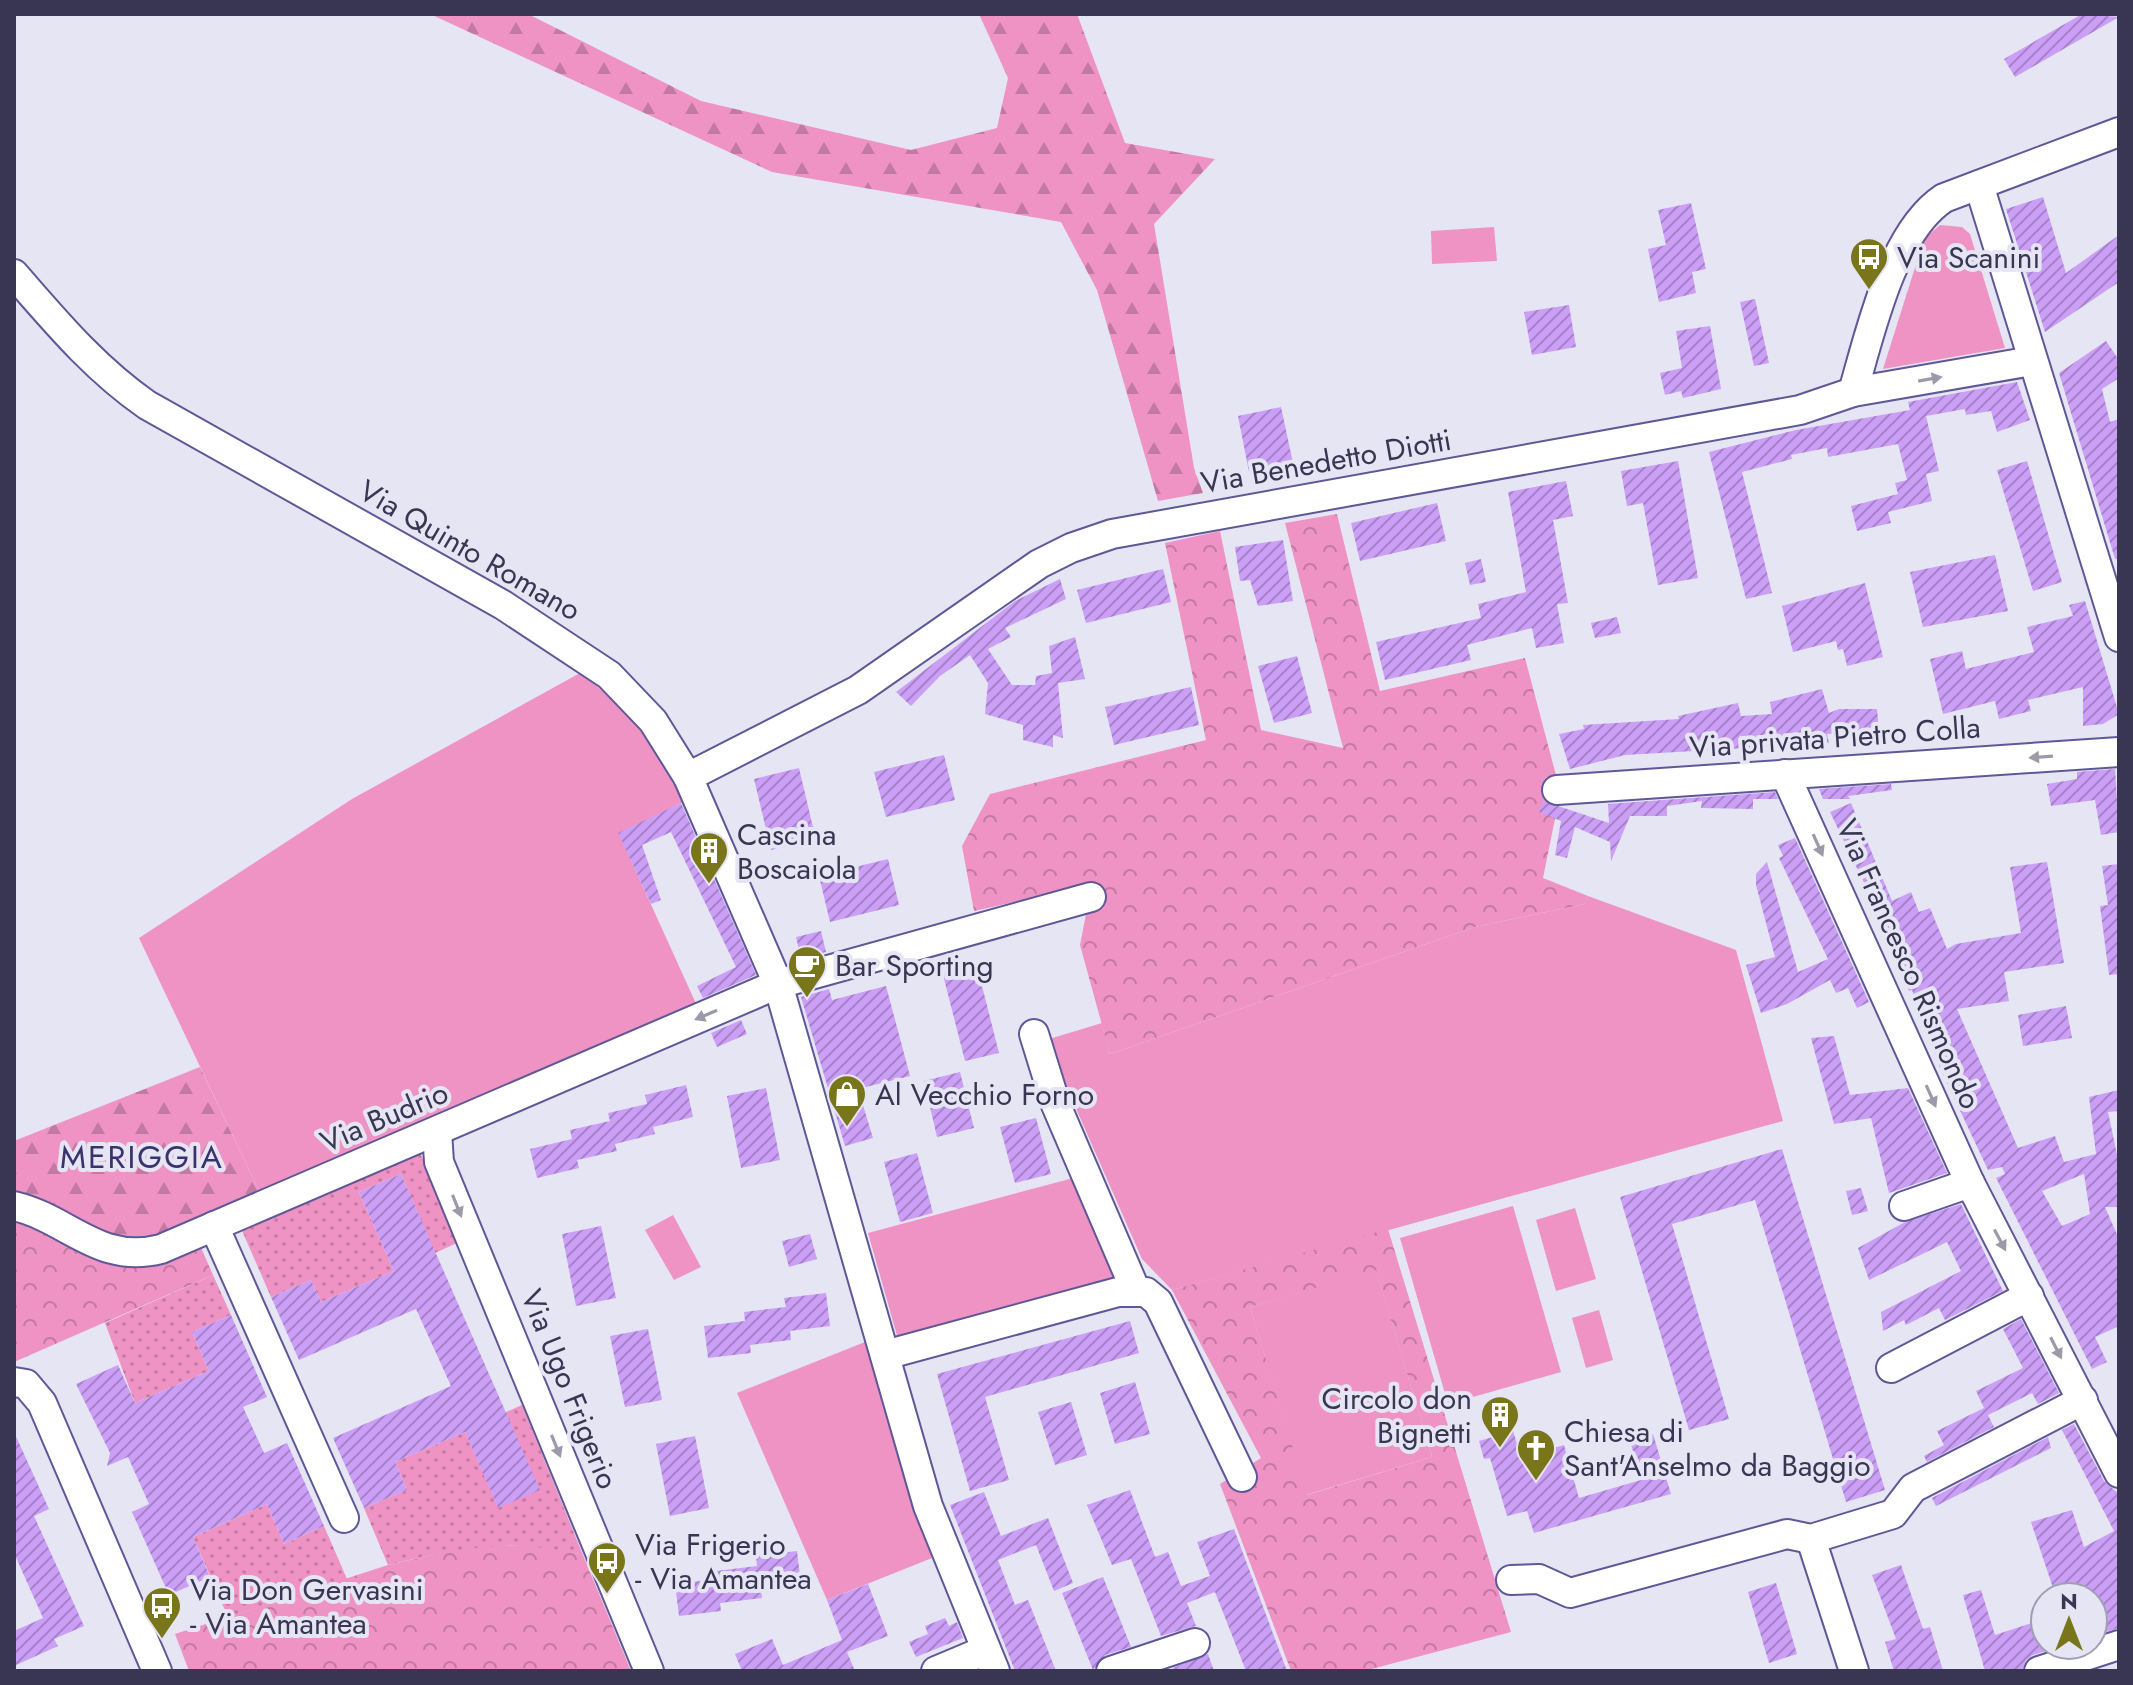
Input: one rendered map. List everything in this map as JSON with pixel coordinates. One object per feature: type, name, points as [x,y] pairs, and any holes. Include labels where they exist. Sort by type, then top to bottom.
[{"type":"street","points":[[1853,392],[1882,300],[1911,231],[1925,210],[1944,198],[2119,132]]},
{"type":"street","points":[[1979,185],[2119,637]]},
{"type":"street","name":"Via Quinto Romano","points":[[14,274],[95,366],[147,405],[503,605],[609,675],[653,721],[688,777],[778,984],[928,1506],[990,1660]]},
{"type":"street","name":"Via Benedetto Diotti","points":[[688,777],[858,690],[1002,588],[1071,548],[1126,532],[1800,410],[1853,392],[2032,361]]},
{"type":"street","name":"Via privata Pietro Colla","points":[[1557,790],[2119,752]]},
{"type":"street","name":"Via Francesco Rismondo","points":[[1785,774],[1970,1183],[2119,1473]]},
{"type":"street","points":[[778,984],[1091,897]]},
{"type":"street","name":"Via Budrio","points":[[14,1206],[33,1211],[100,1247],[141,1254],[161,1249],[778,984]]},
{"type":"street","points":[[1034,1034],[1056,1105],[1135,1289]]},
{"type":"street","name":"Via Ugo Frigerio","points":[[437,1132],[439,1162],[649,1671]]},
{"type":"street","points":[[1904,1206],[1970,1183]]},
{"type":"street","points":[[214,1226],[344,1518]]},
{"type":"street","points":[[885,1355],[1135,1289],[1146,1292],[1158,1302],[1242,1477]]},
{"type":"street","points":[[1891,1368],[2029,1296]]},
{"type":"street","points":[[14,1382],[26,1384],[42,1403],[157,1671]]},
{"type":"street","points":[[1511,1580],[1539,1579],[1570,1593],[1787,1534],[1811,1539],[1893,1514],[1913,1488],[2083,1400]]},
{"type":"street","points":[[1811,1539],[1854,1671]]},
{"type":"street","points":[[1111,1671],[1195,1643]]},
{"type":"street","points":[[2039,1671],[2119,1645]]},
{"type":"street","points":[[936,1671],[990,1660]]},
{"type":"green space","points":[[430,14],[528,14],[701,101],[911,150],[997,128],[1008,78],[979,14],[1077,14],[1125,143],[1215,159],[1154,224],[1194,468],[1203,493],[1158,501],[1097,290],[1061,222],[772,172]]},
{"type":"green space","points":[[1940,225],[1962,227],[1970,234],[2005,348],[1883,369],[1924,239]]},
{"type":"green space","points":[[1494,227],[1497,261],[1432,264],[1431,231]]},
{"type":"green space","points":[[1337,514],[1380,691],[1525,658],[1557,779],[1558,804],[1543,878],[1588,896],[1584,904],[1475,927],[1110,1054],[1080,945],[1087,909],[1081,887],[974,911],[962,846],[990,794],[1206,740],[1165,543],[1220,531],[1261,730],[1343,748],[1285,523]]},
{"type":"green space","points":[[580,673],[615,702],[640,730],[683,802],[619,834],[698,1008],[260,1193],[139,938],[352,799]]},
{"type":"green space","points":[[1588,896],[1736,950],[1783,1121],[1172,1290],[1142,1259],[1046,1040],[1102,1023],[1110,1054],[1475,927],[1584,904]]},
{"type":"green space","points":[[200,1067],[260,1193],[180,1229],[139,1238],[98,1230],[48,1203],[14,1196],[14,1141]]},
{"type":"green space","points":[[418,1148],[459,1242],[435,1253],[401,1174],[359,1192],[394,1271],[321,1302],[311,1280],[271,1297],[240,1226]]},
{"type":"green space","points":[[1077,1177],[1119,1278],[898,1339],[868,1233]]},
{"type":"green space","points":[[1513,1206],[1561,1372],[1448,1404],[1400,1238]]},
{"type":"green space","points":[[1575,1208],[1596,1279],[1556,1291],[1536,1220]]},
{"type":"green space","points":[[673,1215],[701,1267],[674,1280],[645,1230]]},
{"type":"green space","points":[[14,1220],[86,1255],[115,1264],[137,1262],[199,1243],[213,1275],[14,1362]]},
{"type":"green space","points":[[1388,1229],[1511,1632],[1364,1671],[1291,1671],[1220,1484],[1261,1458],[1172,1290]],"holes":[[[1376,1270],[1432,1457],[1307,1495],[1250,1307]]]},
{"type":"green space","points":[[1376,1269],[1432,1457],[1306,1495],[1250,1307]]},
{"type":"green space","points":[[213,1275],[231,1315],[192,1332],[209,1371],[135,1403],[105,1323]]},
{"type":"green space","points":[[1599,1310],[1613,1360],[1586,1368],[1572,1318]]},
{"type":"green space","points":[[865,1342],[932,1558],[827,1600],[737,1393]]},
{"type":"green space","points":[[522,1405],[583,1555],[532,1547],[485,1547],[388,1565],[364,1508],[407,1490],[395,1462],[465,1432],[498,1507],[506,1412]]},
{"type":"green space","points":[[267,1504],[284,1544],[324,1526],[347,1579],[228,1617],[193,1537]]},
{"type":"green space","points":[[471,1546],[546,1546],[583,1555],[631,1671],[189,1671],[175,1634],[388,1565]]},
{"type":"building","points":[[2082,14],[2119,17],[2015,77],[2004,59]]},
{"type":"building","points":[[2043,197],[2066,273],[2119,235],[2119,282],[2045,332],[2006,209]]},
{"type":"building","points":[[1691,203],[1706,269],[1692,272],[1696,293],[1659,302],[1648,249],[1666,245],[1658,210]]},
{"type":"building","points":[[1755,299],[1769,363],[1754,366],[1740,302]]},
{"type":"building","points":[[1569,305],[1576,347],[1532,355],[1524,312]]},
{"type":"building","points":[[1710,326],[1721,389],[1683,398],[1681,391],[1665,395],[1660,373],[1682,368],[1676,331]]},
{"type":"building","points":[[2106,341],[2119,360],[2119,378],[2102,389],[2110,422],[2119,419],[2119,558],[2115,559],[2059,373]]},
{"type":"building","points":[[2017,382],[2030,420],[1997,432],[1991,411],[1966,415],[1965,409],[1926,416],[1939,471],[1926,474],[1932,501],[1888,512],[1891,523],[1857,531],[1851,506],[1898,494],[1895,483],[1907,480],[1898,444],[1828,457],[1827,448],[1791,455],[1792,459],[1742,472],[1772,593],[1746,599],[1709,452],[1796,430],[1910,410],[1908,402]]},
{"type":"building","points":[[1281,407],[1293,463],[1249,472],[1238,416]]},
{"type":"building","points":[[1678,461],[1698,578],[1658,585],[1643,503],[1627,506],[1621,471]]},
{"type":"building","points":[[2027,461],[2062,582],[2033,591],[1997,470]]},
{"type":"building","points":[[1566,481],[1573,516],[1553,520],[1568,603],[1557,604],[1564,643],[1536,648],[1532,628],[1467,645],[1471,660],[1385,680],[1376,642],[1481,618],[1478,604],[1526,592],[1508,492]]},
{"type":"building","points":[[1437,503],[1446,541],[1360,561],[1351,523]]},
{"type":"building","points":[[1283,540],[1293,601],[1258,606],[1250,580],[1240,581],[1235,547]]},
{"type":"building","points":[[1995,555],[2008,611],[1923,627],[1910,572]]},
{"type":"building","points":[[1481,559],[1486,582],[1470,585],[1465,563]]},
{"type":"building","points":[[1163,569],[1171,602],[1086,623],[1077,590]]},
{"type":"building","points":[[1060,579],[1066,599],[1005,628],[1011,637],[988,649],[1012,685],[1035,685],[1036,676],[1052,673],[1049,646],[1075,637],[1085,679],[1058,683],[1063,738],[1053,735],[1053,747],[1023,740],[1023,725],[985,714],[988,683],[970,655],[940,676],[911,706],[896,692],[1015,601]]},
{"type":"building","points":[[1865,583],[1883,657],[1847,666],[1843,649],[1838,650],[1836,641],[1793,652],[1782,606]]},
{"type":"building","points":[[2085,601],[2119,714],[2103,724],[2083,726],[2083,687],[2028,700],[2031,711],[1999,719],[1995,701],[1943,714],[1930,659],[1962,651],[1966,669],[2034,652],[2027,627],[2073,616],[2069,605]]},
{"type":"building","points":[[1617,617],[1621,633],[1595,638],[1591,623]]},
{"type":"building","points":[[1297,656],[1312,713],[1274,723],[1258,666]]},
{"type":"building","points":[[1191,687],[1199,725],[1114,745],[1105,707]]},
{"type":"building","points":[[1822,689],[1829,713],[1839,709],[1877,709],[1879,730],[1827,734],[1829,743],[1625,755],[1570,769],[1559,734],[1584,729],[1583,725],[1679,719],[1678,716],[1738,703],[1741,716],[1772,714],[1770,702]]},
{"type":"building","points":[[944,755],[955,800],[886,817],[874,772]]},
{"type":"building","points":[[799,768],[816,840],[771,850],[754,779]]},
{"type":"building","points":[[2115,769],[2119,832],[2101,835],[2095,800],[2051,806],[2047,784],[2077,779],[2077,772]]},
{"type":"building","points":[[1891,784],[1892,790],[1848,796],[1850,799],[1823,799],[1819,789]]},
{"type":"building","points":[[1775,792],[1778,799],[1753,799],[1753,809],[1701,808],[1702,801],[1667,806],[1667,816],[1630,816],[1611,861],[1610,842],[1575,827],[1567,858],[1555,855],[1561,821],[1539,812],[1543,801],[1609,823],[1608,804]]},
{"type":"building","points":[[681,803],[756,975],[703,998],[697,986],[736,967],[671,832],[642,845],[661,900],[651,904],[618,833]]},
{"type":"building","points":[[1851,803],[1892,901],[1911,892],[1919,912],[1930,908],[1947,949],[1956,944],[2021,933],[2010,867],[2047,862],[2064,963],[2004,972],[2009,1001],[1957,1009],[2018,1148],[2055,1136],[2064,1162],[2096,1154],[2089,1097],[2119,1090],[2119,1111],[2108,1112],[2119,1164],[2119,1207],[2105,1207],[2119,1239],[2119,1326],[2095,1337],[2107,1362],[2092,1369],[1996,1178],[2005,1174],[2002,1167],[1988,1170],[1940,1068],[1912,990],[1909,991],[1867,889],[1830,812]],"holes":[[[2084,1174],[2090,1214],[2062,1226],[2042,1191]]]},
{"type":"building","points":[[1795,838],[1869,1002],[1857,1008],[1848,988],[1836,993],[1830,980],[1787,1004],[1761,1013],[1746,965],[1775,957],[1756,885],[1756,874],[1767,862],[1798,972],[1828,959],[1779,858],[1783,856],[1778,845]]},
{"type":"building","points":[[888,859],[899,905],[830,922],[819,876]]},
{"type":"building","points":[[2119,864],[2119,974],[2109,975],[2100,906],[2108,905],[2102,866]]},
{"type":"building","points":[[821,931],[826,952],[801,958],[796,937]]},
{"type":"building","points":[[976,962],[999,1053],[965,1061],[942,971]]},
{"type":"building","points":[[886,986],[910,1076],[858,1089],[873,1138],[845,1146],[801,997],[829,989],[832,1000]]},
{"type":"building","points":[[2066,1006],[2072,1038],[2023,1046],[2018,1015]]},
{"type":"building","points":[[741,1020],[747,1034],[717,1047],[711,1033]]},
{"type":"building","points":[[1834,1036],[1850,1095],[1908,1088],[1947,1173],[1889,1193],[1871,1118],[1834,1124],[1811,1038]]},
{"type":"building","points":[[960,1072],[974,1128],[937,1137],[924,1081]]},
{"type":"building","points":[[686,1085],[693,1117],[653,1127],[655,1134],[615,1144],[617,1151],[577,1160],[579,1168],[537,1178],[530,1149],[572,1139],[570,1130],[610,1121],[608,1113],[647,1104],[645,1095]]},
{"type":"building","points":[[766,1088],[780,1160],[741,1168],[727,1096]]},
{"type":"building","points":[[1036,1118],[1051,1174],[1015,1183],[1000,1127]]},
{"type":"building","points":[[1782,1149],[1885,1490],[1846,1502],[1755,1200],[1672,1224],[1729,1419],[1689,1430],[1620,1197]]},
{"type":"building","points":[[917,1153],[933,1213],[900,1222],[884,1162]]},
{"type":"building","points":[[401,1174],[540,1490],[498,1508],[465,1432],[395,1462],[407,1490],[364,1508],[333,1438],[451,1386],[416,1309],[299,1360],[271,1297],[311,1280],[321,1302],[394,1271],[359,1192]]},
{"type":"building","points":[[1861,1188],[1868,1211],[1852,1215],[1846,1191]]},
{"type":"building","points":[[1961,1204],[2003,1291],[1945,1320],[1939,1308],[1906,1325],[1904,1320],[1883,1331],[1881,1312],[1961,1271],[1947,1242],[1869,1280],[1858,1248],[1905,1222]]},
{"type":"building","points":[[601,1226],[616,1298],[576,1306],[562,1234]]},
{"type":"building","points":[[810,1234],[817,1259],[789,1267],[782,1241]]},
{"type":"building","points":[[826,1293],[830,1326],[790,1331],[791,1340],[750,1345],[751,1353],[708,1358],[704,1326],[745,1321],[744,1312],[786,1307],[784,1298]]},
{"type":"building","points":[[231,1315],[267,1397],[243,1407],[264,1453],[287,1443],[324,1526],[284,1544],[267,1504],[193,1537],[210,1577],[169,1595],[132,1512],[149,1504],[128,1457],[107,1466],[110,1453],[76,1384],[118,1365],[135,1403],[209,1371],[192,1332]]},
{"type":"building","points":[[2021,1319],[2059,1393],[2038,1404],[2032,1393],[1988,1415],[1994,1427],[1927,1462],[1924,1456],[1944,1445],[1937,1431],[1984,1408],[1976,1391],[2023,1368],[2003,1329]]},
{"type":"building","points":[[1130,1321],[1139,1353],[985,1397],[1009,1480],[970,1491],[937,1374]]},
{"type":"building","points":[[648,1329],[662,1400],[625,1407],[610,1336]]},
{"type":"building","points":[[1135,1382],[1150,1434],[1115,1444],[1100,1393]]},
{"type":"building","points":[[1071,1402],[1087,1455],[1055,1465],[1038,1412]]},
{"type":"building","points":[[2074,1424],[2104,1481],[2119,1494],[2119,1628],[2109,1631],[2109,1581],[2051,1581],[2031,1522],[2072,1510],[2084,1547],[2114,1531],[2062,1430]]},
{"type":"building","points":[[1513,1431],[1521,1457],[1564,1445],[1579,1498],[1641,1480],[1630,1441],[1653,1434],[1671,1494],[1534,1533],[1527,1511],[1507,1516],[1490,1458],[1484,1459],[1479,1441]]},
{"type":"building","points":[[14,1432],[49,1509],[34,1516],[84,1626],[54,1639],[58,1646],[14,1666],[14,1631],[43,1618],[14,1553]]},
{"type":"building","points":[[695,1436],[709,1508],[670,1516],[656,1444]]},
{"type":"building","points":[[2048,1437],[2051,1448],[1936,1506],[1932,1498]]},
{"type":"building","points":[[1130,1490],[1155,1557],[1168,1552],[1181,1586],[1210,1576],[1197,1542],[1234,1529],[1287,1671],[1246,1671],[1215,1592],[1187,1603],[1196,1626],[1161,1636],[1131,1559],[1112,1565],[1087,1505]]},
{"type":"building","points":[[984,1492],[1001,1536],[1048,1518],[1073,1583],[1054,1591],[1036,1545],[998,1560],[1015,1605],[1028,1600],[1056,1671],[1015,1671],[950,1505]]},
{"type":"building","points":[[797,1551],[801,1584],[761,1589],[762,1598],[720,1603],[721,1611],[679,1616],[675,1584],[717,1579],[716,1571],[757,1566],[756,1556]]},
{"type":"building","points":[[1901,1565],[1923,1629],[1930,1627],[1943,1671],[1894,1671],[1885,1642],[1896,1639],[1872,1575]]},
{"type":"building","points":[[1103,1577],[1131,1647],[1105,1655],[1093,1670],[1062,1593]]},
{"type":"building","points":[[1776,1583],[1797,1654],[1769,1663],[1748,1592]]},
{"type":"building","points":[[868,1584],[888,1636],[847,1652],[855,1671],[742,1671],[735,1654],[772,1639],[783,1665],[842,1640],[827,1600]]},
{"type":"building","points":[[1981,1590],[1995,1635],[2029,1624],[2029,1658],[2022,1671],[1985,1671],[1963,1595]]},
{"type":"building","points":[[945,1618],[949,1626],[957,1622],[963,1638],[916,1657],[909,1642],[928,1634],[925,1626]]},
{"type":"building","points":[[1208,1654],[1214,1671],[1174,1671],[1173,1668]]},
{"type":"place","name":"Via Scanini","points":[[1869,291]]},
{"type":"place","name":"Cascina Boscaiola","points":[[709,885]]},
{"type":"place","name":"Bar Sporting","points":[[807,999]]},
{"type":"place","name":"Al Vecchio Forno","points":[[847,1128]]},
{"type":"place","name":"Circolo don Bignetti","points":[[1500,1449]]},
{"type":"place","name":"Chiesa di Sant'Anselmo da Baggio","points":[[1536,1482]]},
{"type":"place","name":"Via Frigerio - Via Amantea","points":[[607,1595]]},
{"type":"place","name":"Via Don Gervasini - Via Amantea","points":[[162,1640]]},
{"type":"district","name":"MERIGGIA","points":[[142,1157]]}]
